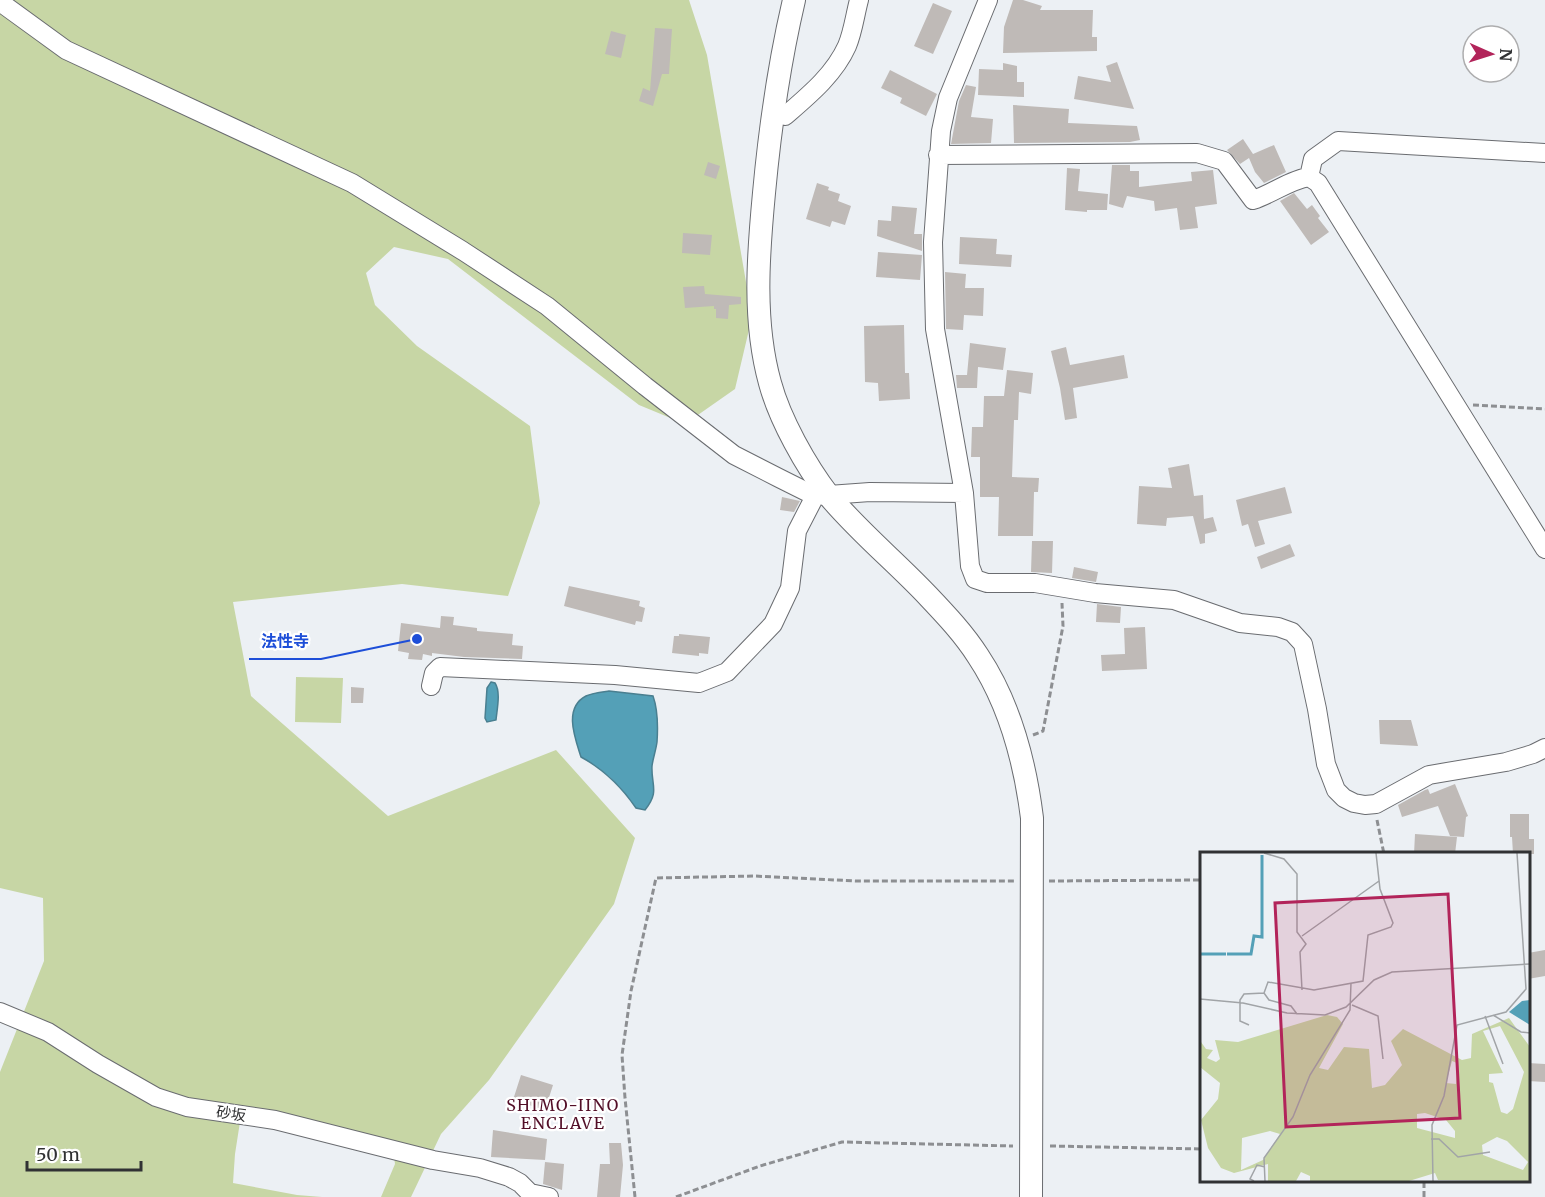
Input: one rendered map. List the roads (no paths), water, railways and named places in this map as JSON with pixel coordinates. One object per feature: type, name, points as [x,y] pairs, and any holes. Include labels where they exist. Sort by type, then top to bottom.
[{"type":"street","points":[[794,0],[772,112],[760,234],[761,340],[770,384],[822,496]]},
{"type":"street","points":[[772,112],[785,116],[831,72],[847,46],[859,0]]},
{"type":"street","points":[[988,0],[948,99],[938,155],[933,242],[935,329],[964,493],[970,566],[975,579],[987,584],[1035,583],[1062,589],[1174,600],[1240,623],[1278,627],[1292,632],[1304,644],[1326,764],[1336,790],[1344,798],[1354,803],[1376,804],[1429,775],[1506,762],[1545,748]]},
{"type":"street","points":[[0,2],[66,50],[352,183],[463,251],[547,306],[734,455],[822,496],[928,596],[957,628],[978,656],[1001,700],[1017,741],[1028,782],[1032,818],[1031,1197]]},
{"type":"street","points":[[1309,177],[1313,159],[1338,141],[1545,153]]},
{"type":"street","points":[[938,155],[1197,153],[1224,161],[1252,200],[1268,195],[1296,179],[1309,177],[1318,183],[1545,549]]},
{"type":"street","points":[[431,687],[434,673],[440,667],[615,675],[699,683],[727,672],[773,624],[790,588],[797,531],[822,496],[870,492],[964,493]]},
{"type":"street","name":"砂坂","points":[[0,1012],[48,1032],[156,1097],[187,1107],[275,1120],[433,1160],[480,1168],[509,1177],[520,1183],[530,1193],[549,1197]]},
{"type":"water","points":[[491,682],[497,687],[498,706],[496,720],[487,722],[485,718],[487,688]]},
{"type":"water","points":[[609,691],[653,696],[655,701],[658,730],[652,766],[654,793],[645,810],[636,808],[612,779],[581,757],[576,741],[573,716],[579,701],[588,695]]},
{"type":"place","name":"法性寺","points":[[417,639]]},
{"type":"district","name":"SHIMO-IINO ENCLAVE","points":[[563,1114]]}]
